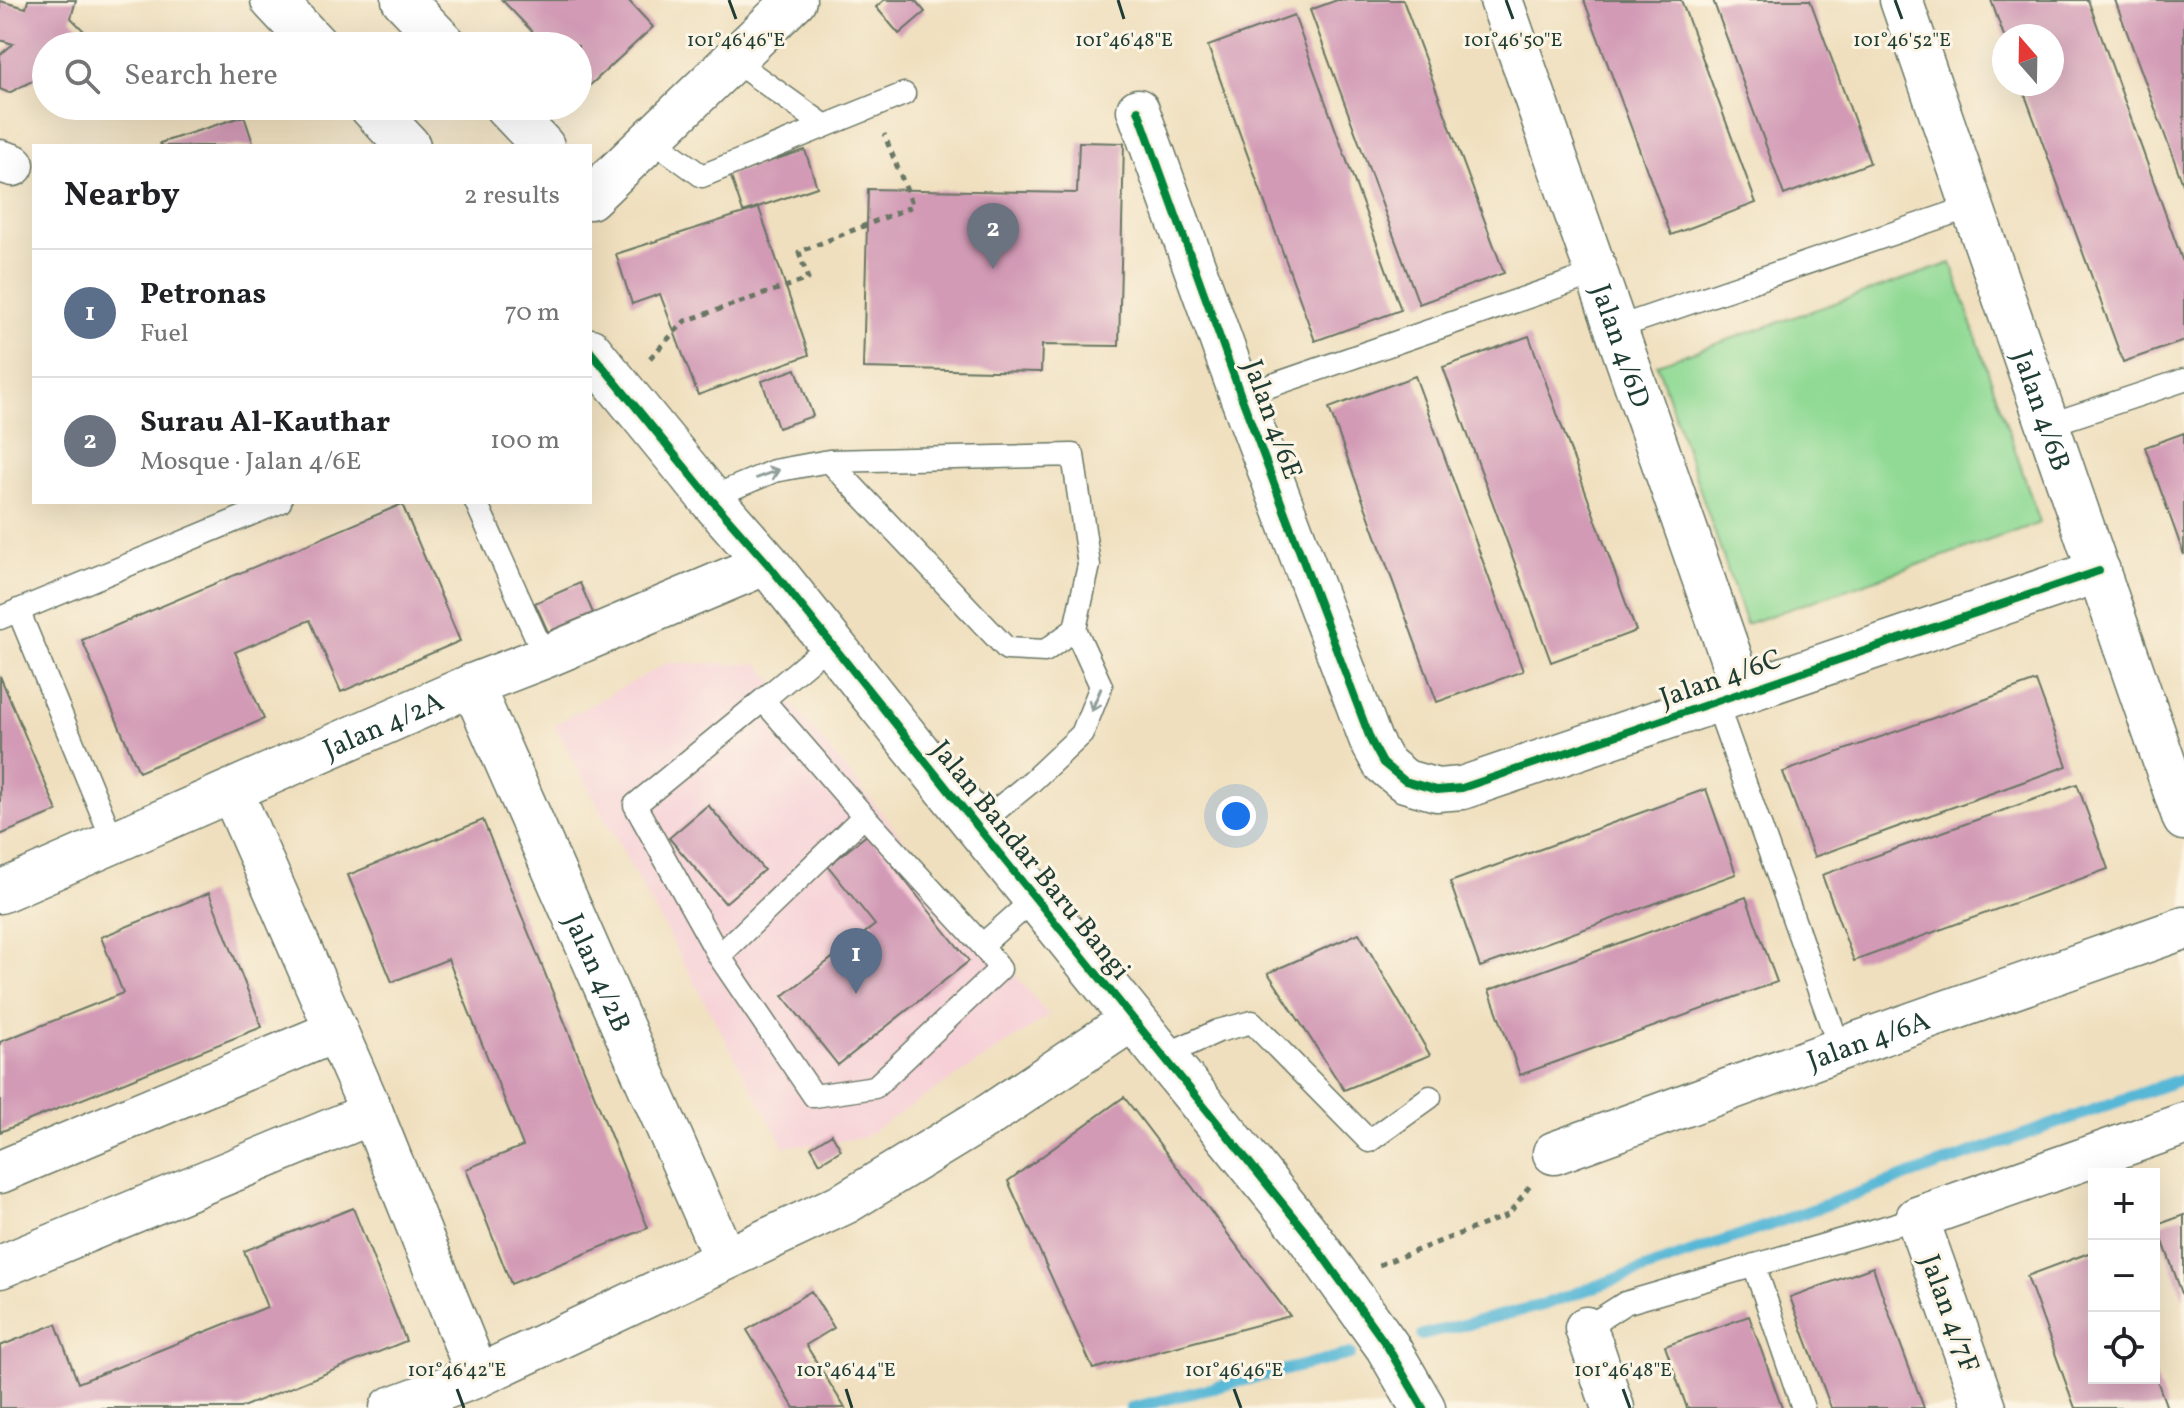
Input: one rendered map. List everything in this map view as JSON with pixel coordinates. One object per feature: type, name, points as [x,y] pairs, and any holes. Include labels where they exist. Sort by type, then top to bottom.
[{"type":"street","points":[[273,0],[303,32]]},
{"type":"street","points":[[403,0],[434,32]]},
{"type":"street","points":[[592,194],[795,0]]},
{"type":"street","name":"Jalan 4/6D","points":[[1501,0],[1616,328],[1729,697]]},
{"type":"street","name":"Jalan 4/6B","points":[[1901,0],[2184,819]]},
{"type":"street","name":"Jalan 4/6E","points":[[1138,110],[1241,396],[1371,741]]},
{"type":"street","points":[[384,120],[406,144]]},
{"type":"street","points":[[518,120],[541,144]]},
{"type":"street","name":"Jalan Bandar Baru Bangi","points":[[592,353],[767,563],[1304,1230],[1387,1346],[1423,1408]]},
{"type":"street","name":"Jalan 4/2A","points":[[0,892],[472,685],[767,563]]},
{"type":"street","name":"Jalan 4/6C","points":[[1371,741],[1383,763],[1405,781],[1437,790],[1462,788],[2099,571]]},
{"type":"street","name":"Jalan 4/2B","points":[[472,685],[725,1259]]},
{"type":"street","points":[[232,792],[372,1113],[478,1376]]},
{"type":"street","name":"Jalan 4/6A","points":[[1554,1153],[2184,928]]},
{"type":"street","points":[[391,1408],[478,1376],[845,1203],[991,1114],[1133,1019]]},
{"type":"street","points":[[0,1172],[336,1031]]},
{"type":"street","points":[[0,1267],[372,1113]]},
{"type":"street","points":[[1917,1218],[2184,1124]]},
{"type":"street","name":"Jalan 4/7F","points":[[1917,1218],[1985,1408]]},
{"type":"street","points":[[1586,1328],[1613,1408]]},
{"type":"lane","points":[[733,60],[825,126]]},
{"type":"lane","points":[[651,139],[702,176],[904,94]]},
{"type":"lane","points":[[1616,328],[1973,206]]},
{"type":"lane","points":[[1241,396],[1597,273]]},
{"type":"lane","points":[[2048,425],[2184,380]]},
{"type":"lane","points":[[710,498],[774,471],[829,461],[1073,455],[1089,565],[1075,629],[1101,686],[1082,734],[977,826]]},
{"type":"lane","points":[[829,461],[1007,649],[1045,651],[1075,629]]},
{"type":"lane","points":[[114,843],[9,614],[275,504]]},
{"type":"lane","points":[[477,504],[545,657]]},
{"type":"lane","points":[[763,700],[1000,969],[875,1087],[814,1096],[719,956],[635,805],[831,643]]},
{"type":"lane","points":[[1729,697],[1840,1049]]},
{"type":"lane","points":[[719,956],[864,816]]},
{"type":"lane","points":[[982,945],[1035,898]]},
{"type":"lane","points":[[1163,1056],[1218,1031],[1252,1022],[1369,1141],[1430,1097]]},
{"type":"lane","points":[[1586,1328],[1625,1303],[1917,1218]]},
{"type":"lane","points":[[1754,1265],[1803,1408]]},
{"type":"path","points":[[621,388],[685,321],[808,279],[799,252],[913,206],[874,106]]},
{"type":"path","points":[[1340,1280],[1508,1215],[1554,1153]]},
{"type":"shaded area","points":[[667,663],[759,664],[1049,1016],[862,1138],[784,1147],[554,725]]},
{"type":"green space","points":[[1951,263],[2040,523],[1746,624],[1657,364]]},
{"type":"building","points":[[28,0],[76,0],[71,18],[85,32],[32,32],[32,81],[9,93],[0,89],[0,55],[13,44],[0,40],[0,1],[26,8]]},
{"type":"building","points":[[502,0],[628,0],[653,27],[592,83],[592,32],[533,32]]},
{"type":"building","points":[[884,0],[915,0],[925,12],[899,34],[876,7]]},
{"type":"building","points":[[1337,0],[1403,0],[1504,273],[1419,304],[1310,10]]},
{"type":"building","points":[[1584,0],[1681,0],[1756,203],[1671,235]]},
{"type":"building","points":[[1713,0],[1810,0],[1870,163],[1784,195]]},
{"type":"building","points":[[1991,0],[2088,0],[2184,265],[2184,341],[2123,362],[2025,96],[2064,96],[2064,24],[2000,24]]},
{"type":"building","points":[[2115,0],[2184,0],[2184,187],[2128,35]]},
{"type":"building","points":[[1294,15],[1401,310],[1315,341],[1208,46]]},
{"type":"building","points":[[232,120],[245,120],[253,144],[160,144]]},
{"type":"building","points":[[1079,142],[1124,143],[1119,346],[1042,345],[1041,372],[863,368],[868,189],[1077,193]]},
{"type":"building","points":[[805,150],[817,187],[743,212],[730,174]]},
{"type":"building","points":[[759,208],[809,355],[698,395],[660,294],[632,304],[616,254]]},
{"type":"building","points":[[1529,336],[1636,631],[1551,662],[1443,367]]},
{"type":"building","points":[[796,369],[813,416],[778,428],[762,381]]},
{"type":"building","points":[[1415,376],[1523,671],[1437,702],[1329,408]]},
{"type":"building","points":[[2184,433],[2184,555],[2145,447]]},
{"type":"building","points":[[402,504],[460,641],[341,692],[310,620],[235,652],[264,719],[139,772],[82,640]]},
{"type":"building","points":[[580,583],[593,613],[548,632],[535,603]]},
{"type":"building","points":[[0,676],[57,811],[0,835]]},
{"type":"building","points":[[2036,681],[2067,766],[1814,857],[1783,772]]},
{"type":"building","points":[[2077,784],[2108,869],[1854,961],[1822,875]]},
{"type":"building","points":[[1706,789],[1736,874],[1480,967],[1450,882]]},
{"type":"building","points":[[708,805],[764,870],[725,903],[669,838]]},
{"type":"building","points":[[483,820],[648,1228],[511,1284],[466,1169],[523,1146],[448,959],[392,982],[348,875]]},
{"type":"building","points":[[868,834],[969,961],[838,1065],[783,996],[875,925],[828,866]]},
{"type":"building","points":[[209,893],[262,1027],[0,1132],[0,1042],[123,993],[101,937]]},
{"type":"building","points":[[1746,897],[1777,982],[1520,1075],[1489,990]]},
{"type":"building","points":[[1359,933],[1430,1055],[1344,1090],[1268,973]]},
{"type":"building","points":[[1124,1097],[1290,1316],[1093,1369],[1008,1181]]},
{"type":"building","points":[[832,1134],[841,1150],[820,1163],[811,1147]]},
{"type":"building","points":[[353,1208],[406,1341],[240,1408],[0,1408],[0,1346],[56,1324],[78,1383],[267,1307],[244,1251]]},
{"type":"building","points":[[2184,1215],[2184,1299],[2160,1233],[2160,1224]]},
{"type":"building","points":[[2088,1253],[2088,1384],[2158,1384],[2167,1408],[2075,1408],[2027,1276]]},
{"type":"building","points":[[1873,1267],[1924,1408],[1831,1408],[1790,1297]]},
{"type":"building","points":[[811,1291],[834,1328],[806,1345],[845,1408],[794,1408],[747,1330]]},
{"type":"building","points":[[1749,1316],[1782,1408],[1687,1408],[1665,1346]]},
{"type":"waterway","points":[[1422,1335],[1543,1305],[2184,1078]]},
{"type":"waterway","points":[[1131,1408],[1350,1354]]},
{"type":"cycle path","points":[[1138,110],[1241,396],[1371,741],[1383,763],[1405,781],[1437,790],[1462,788],[2099,571]]},
{"type":"cycle path","points":[[592,353],[767,563],[1304,1230],[1387,1346],[1423,1408]]},
{"type":"place","name":"Surau Al-Kauthar","points":[[993,269]]},
{"type":"place","name":"Petronas","points":[[856,994]]}]
